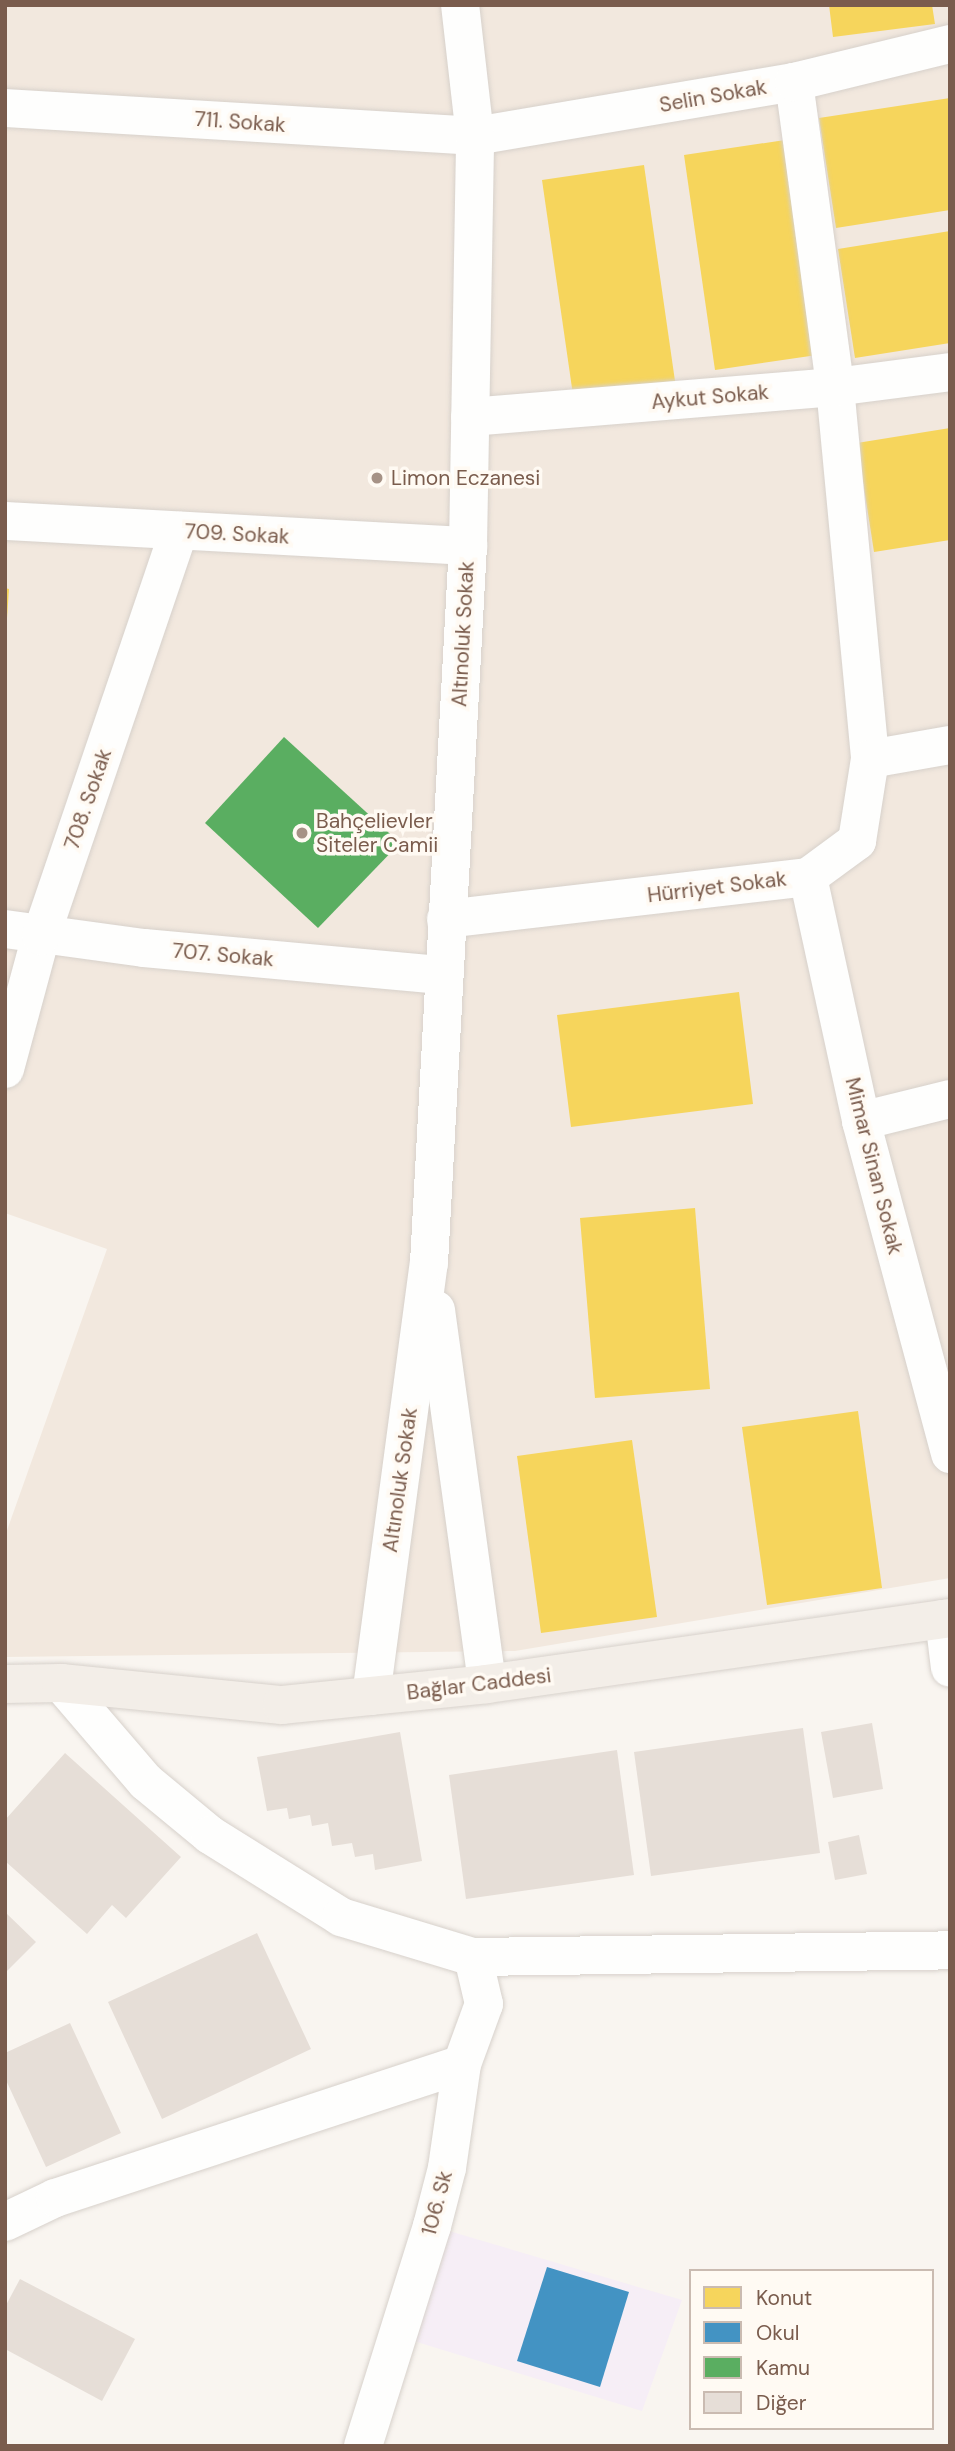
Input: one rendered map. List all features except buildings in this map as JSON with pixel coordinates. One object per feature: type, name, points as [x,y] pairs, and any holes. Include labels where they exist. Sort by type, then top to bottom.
[{"type":"main road","name":"Bağlar Caddesi","points":[[5,1684],[61,1683],[282,1705],[487,1684],[947,1619]]},
{"type":"street","name":"Altınoluk Sokak","points":[[371,1696],[429,1263],[442,975],[468,546],[475,136],[460,5]]},
{"type":"street","name":"Selin Sokak","points":[[475,136],[794,82],[950,44]]},
{"type":"street","name":"Hürriyet Sokak","points":[[446,919],[808,877],[857,841],[870,759],[835,387],[794,82]]},
{"type":"street","name":"711. Sokak","points":[[5,108],[475,136]]},
{"type":"street","name":"Aykut Sokak","points":[[470,417],[835,387],[950,372]]},
{"type":"street","name":"709. Sokak","points":[[5,521],[468,546]]},
{"type":"street","name":"708. Sokak","points":[[5,1069],[23,932],[179,531]]},
{"type":"street","points":[[870,759],[950,746]]},
{"type":"street","name":"Mimar Sinan Sokak","points":[[808,877],[862,1121],[950,1454]]},
{"type":"street","name":"707. Sokak","points":[[23,932],[442,975]]},
{"type":"street","points":[[862,1121],[950,1099]]},
{"type":"street","name":"Altınoluk Sokak","points":[[429,1263],[487,1684]]},
{"type":"street","points":[[947,1619],[950,1668]]},
{"type":"street","points":[[61,1683],[146,1782],[210,1835],[341,1917],[473,1957],[950,1950]]},
{"type":"street","name":"106. Sk","points":[[362,2446],[432,2226],[447,2168],[463,2064],[484,2004],[473,1957]]},
{"type":"street","points":[[5,2222],[55,2198],[463,2064]]},
{"type":"shaded area","points":[[5,5],[950,5],[950,1578],[515,1651],[5,1657],[5,1536],[107,1249],[5,1213]]},
{"type":"shaded area","points":[[432,2226],[682,2300],[642,2411],[394,2335]]},
{"type":"place","name":"Limon Eczanesi","points":[[377,478]]},
{"type":"place","name":"Bahçelievler Siteler Camii","points":[[302,833]]}]
